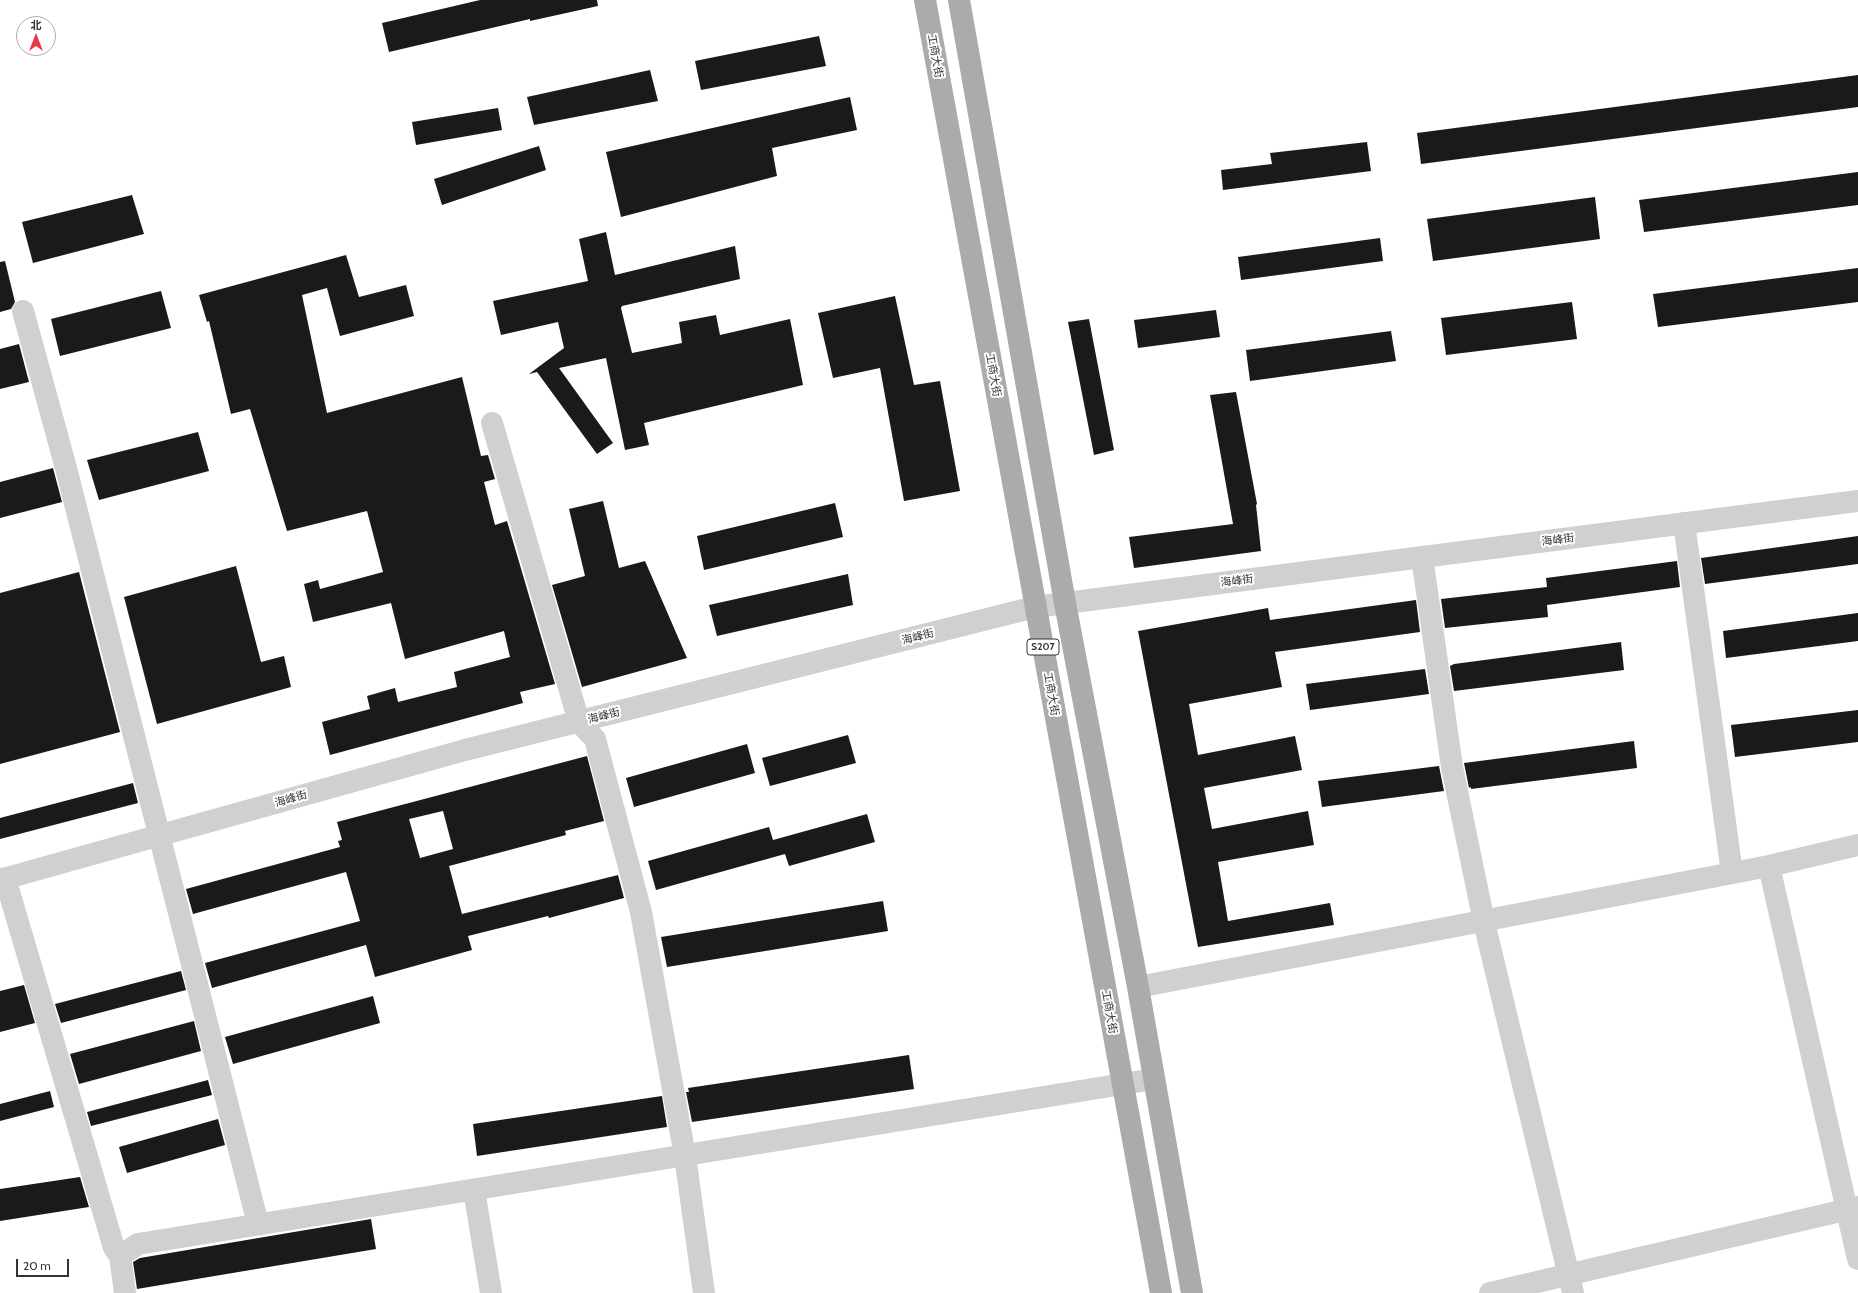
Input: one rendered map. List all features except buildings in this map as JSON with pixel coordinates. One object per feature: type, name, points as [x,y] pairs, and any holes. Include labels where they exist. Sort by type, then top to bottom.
[{"type":"main road","name":"工商大街","points":[[925,0],[1161,1293]]},
{"type":"main road","name":"S207","points":[[959,0],[1065,603],[1138,987],[1192,1293]]},
{"type":"street","points":[[23,311],[66,468],[258,1224]]},
{"type":"street","points":[[492,423],[579,722],[595,739],[641,912],[685,1156],[704,1293]]},
{"type":"street","name":"海峰街","points":[[2,879],[465,750],[1035,607],[1858,501]]},
{"type":"street","points":[[1684,524],[1732,872]]},
{"type":"street","points":[[1422,557],[1452,767],[1484,922],[1571,1284]]},
{"type":"street","points":[[1138,987],[1768,866],[1858,845]]},
{"type":"street","points":[[1768,866],[1852,1208],[1858,1258]]},
{"type":"street","points":[[2,879],[114,1248],[120,1256],[125,1293]]},
{"type":"street","points":[[120,1256],[138,1244],[1154,1079]]},
{"type":"street","points":[[474,1190],[492,1293]]},
{"type":"street","points":[[1490,1293],[1571,1284],[1852,1208]]}]
